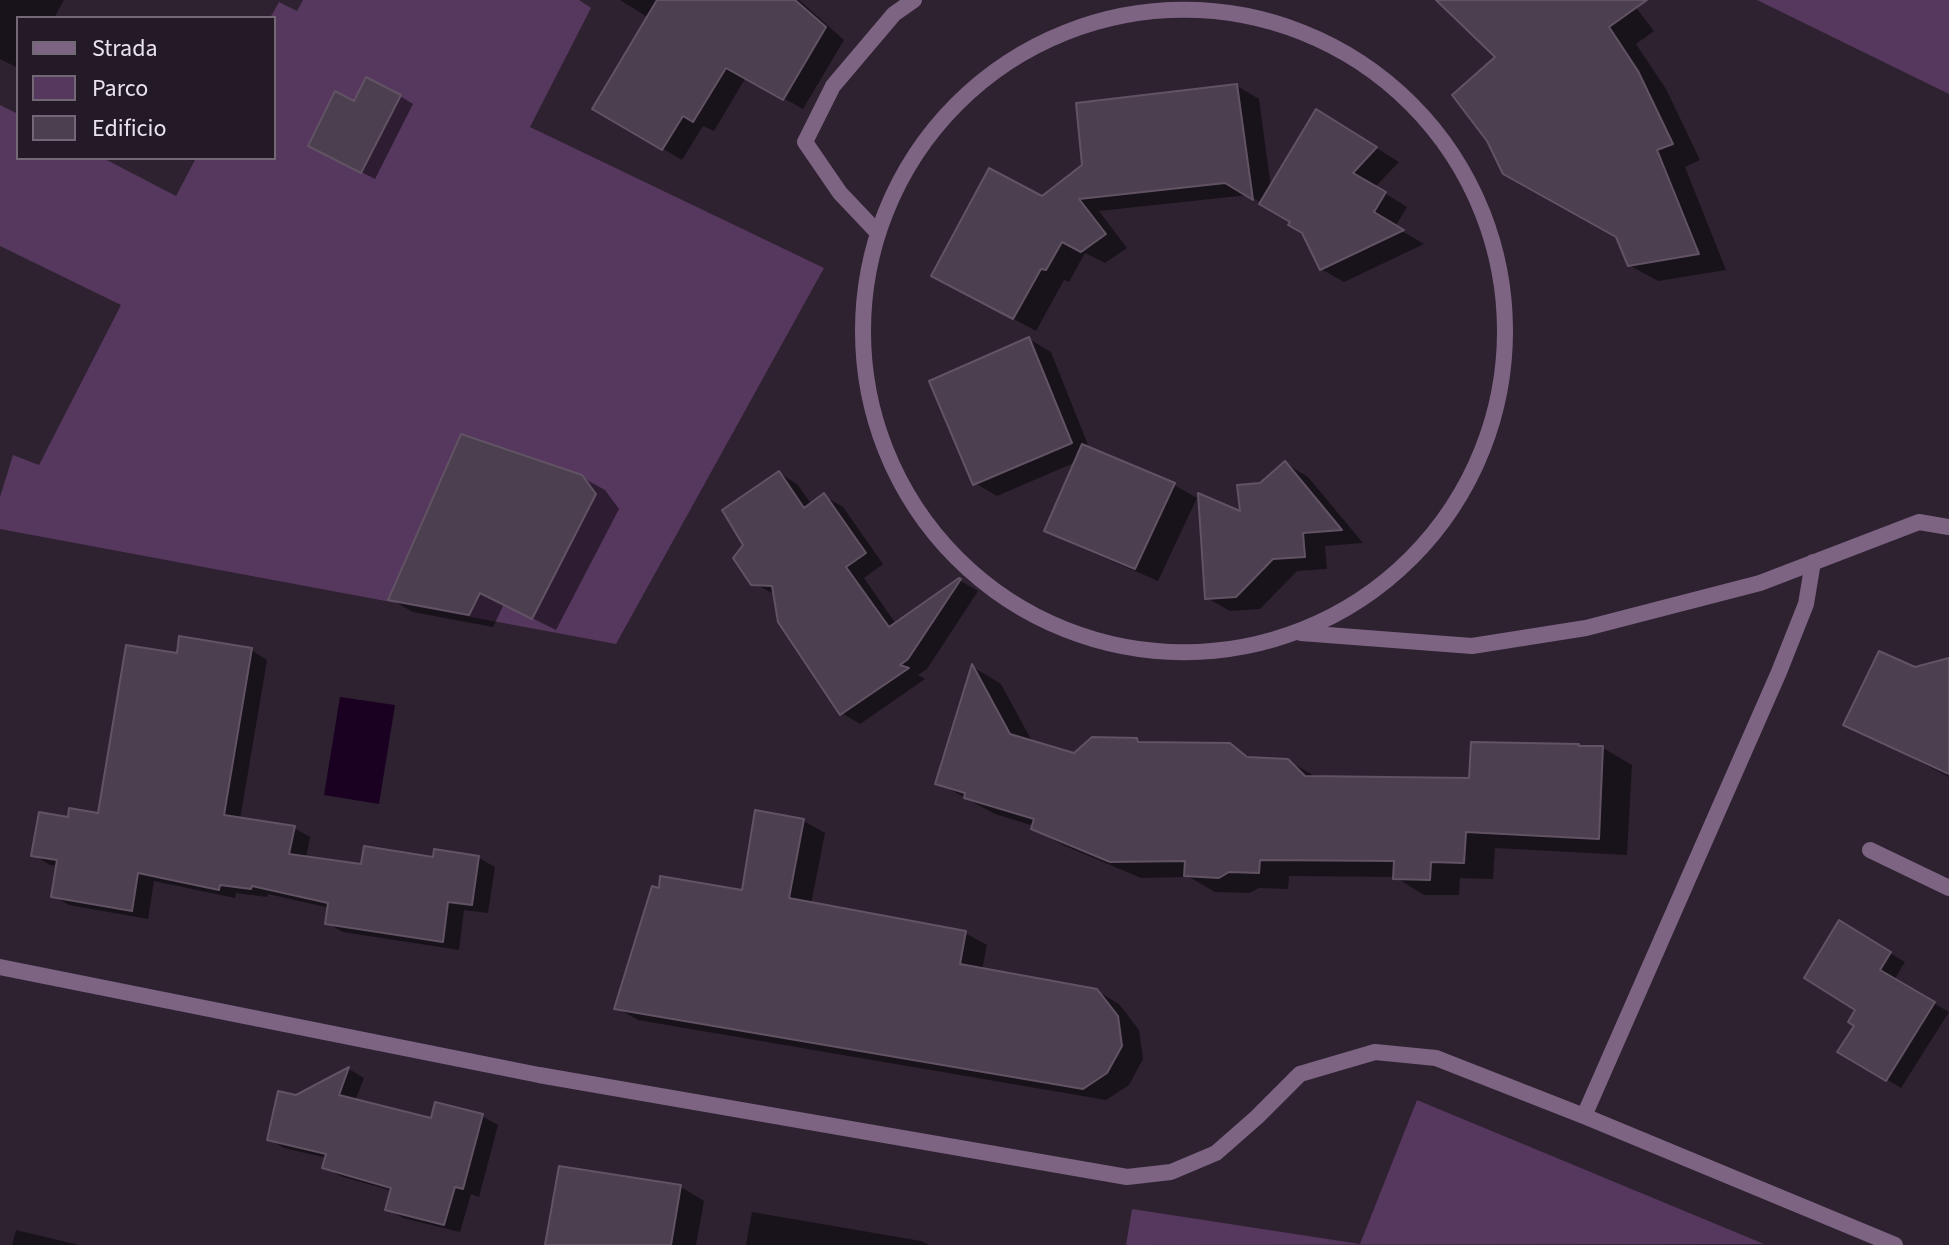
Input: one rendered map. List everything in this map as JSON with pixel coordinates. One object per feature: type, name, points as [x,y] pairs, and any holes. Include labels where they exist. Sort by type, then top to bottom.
[{"type":"street","points":[[877,232],[840,193],[805,142],[833,86],[894,14],[914,0]]},
{"type":"street","points":[[1125,6],[1212,8],[1296,27],[1372,68],[1435,128],[1480,202],[1503,286],[1504,373],[1481,456],[1438,531],[1375,592],[1299,633],[1211,654],[1121,648],[1036,619],[962,566],[906,495],[872,412],[861,321],[877,232],[914,154],[971,88],[1043,39],[1125,6]]},
{"type":"street","points":[[1299,633],[1472,646],[1586,628],[1760,583],[1919,522],[1949,527]]},
{"type":"street","points":[[1584,1116],[1779,672],[1806,604],[1813,562]]},
{"type":"street","points":[[1870,850],[1949,888]]},
{"type":"street","points":[[0,967],[539,1075],[1127,1177],[1171,1172],[1216,1153],[1300,1074],[1375,1052],[1436,1058],[1895,1245]]},
{"type":"green space","points":[[303,0],[579,0],[591,8],[530,127],[824,268],[616,644],[0,529],[0,497],[13,455],[39,465],[121,305],[0,246],[0,105],[16,113],[16,160],[107,160],[176,196],[195,160],[276,160],[276,16],[271,16],[279,2],[297,11]]},
{"type":"green space","points":[[1757,0],[1949,0],[1949,94]]},
{"type":"green space","points":[[1417,1100],[1764,1244],[1126,1245],[1132,1209],[1360,1244]]},
{"type":"shaded area","points":[[340,697],[395,705],[379,804],[324,795]]},
{"type":"building","points":[[657,0],[795,0],[826,27],[783,100],[726,68],[693,122],[683,116],[662,150],[592,109]]},
{"type":"building","points":[[1436,0],[1647,0],[1609,27],[1638,71],[1673,144],[1657,150],[1699,254],[1628,266],[1616,237],[1503,174],[1487,141],[1452,95],[1495,57]]},
{"type":"building","points":[[366,77],[401,95],[361,173],[308,146],[335,91],[354,101]]},
{"type":"building","points":[[1237,84],[1253,200],[1225,183],[1079,199],[1106,234],[1081,252],[1062,242],[1046,270],[1041,269],[1013,319],[931,276],[989,168],[1042,196],[1082,165],[1076,103]]},
{"type":"building","points":[[1316,109],[1377,147],[1353,173],[1386,192],[1374,212],[1404,230],[1320,270],[1302,233],[1288,225],[1290,222],[1259,204]]},
{"type":"building","points":[[1029,337],[1072,443],[973,485],[929,381]]},
{"type":"building","points":[[461,434],[582,475],[596,494],[532,619],[480,593],[469,615],[388,600]]},
{"type":"building","points":[[1082,444],[1175,483],[1135,569],[1044,531]]},
{"type":"building","points":[[1285,461],[1342,530],[1303,533],[1305,557],[1273,559],[1236,597],[1205,599],[1198,493],[1240,511],[1237,485],[1260,483]]},
{"type":"building","points":[[779,471],[804,508],[824,493],[866,553],[846,567],[889,627],[961,579],[908,659],[900,665],[909,668],[840,715],[778,622],[772,586],[751,585],[733,558],[743,545],[722,510]]},
{"type":"building","points":[[179,636],[252,648],[224,815],[295,826],[289,854],[361,864],[364,846],[433,857],[434,849],[479,856],[472,905],[448,902],[443,942],[325,924],[328,903],[252,886],[251,889],[220,885],[219,890],[138,873],[132,911],[51,897],[57,860],[31,856],[39,812],[68,817],[69,808],[98,813],[126,645],[177,653]]},
{"type":"building","points":[[1879,651],[1915,667],[1949,658],[1949,774],[1843,725]]},
{"type":"building","points":[[972,664],[1010,734],[1074,753],[1092,737],[1137,738],[1138,742],[1230,743],[1247,757],[1288,759],[1305,776],[1469,778],[1471,742],[1603,746],[1599,839],[1466,832],[1464,863],[1431,862],[1430,880],[1393,879],[1394,861],[1260,860],[1259,873],[1229,872],[1219,878],[1184,876],[1185,861],[1110,862],[1031,829],[1034,819],[964,798],[965,793],[935,784]]},
{"type":"building","points":[[755,810],[804,819],[789,898],[966,931],[960,964],[1097,989],[1118,1016],[1122,1046],[1107,1073],[1083,1089],[614,1009],[652,886],[659,888],[660,876],[742,890]]},
{"type":"building","points":[[1839,920],[1891,952],[1880,970],[1935,1002],[1886,1081],[1837,1052],[1854,1026],[1848,1022],[1855,1010],[1804,978]]},
{"type":"building","points":[[349,1067],[339,1095],[431,1118],[435,1102],[483,1114],[463,1189],[455,1187],[444,1225],[385,1210],[391,1188],[322,1168],[326,1154],[267,1140],[278,1091],[296,1095]]},
{"type":"building","points":[[559,1166],[681,1185],[671,1245],[545,1245]]}]
